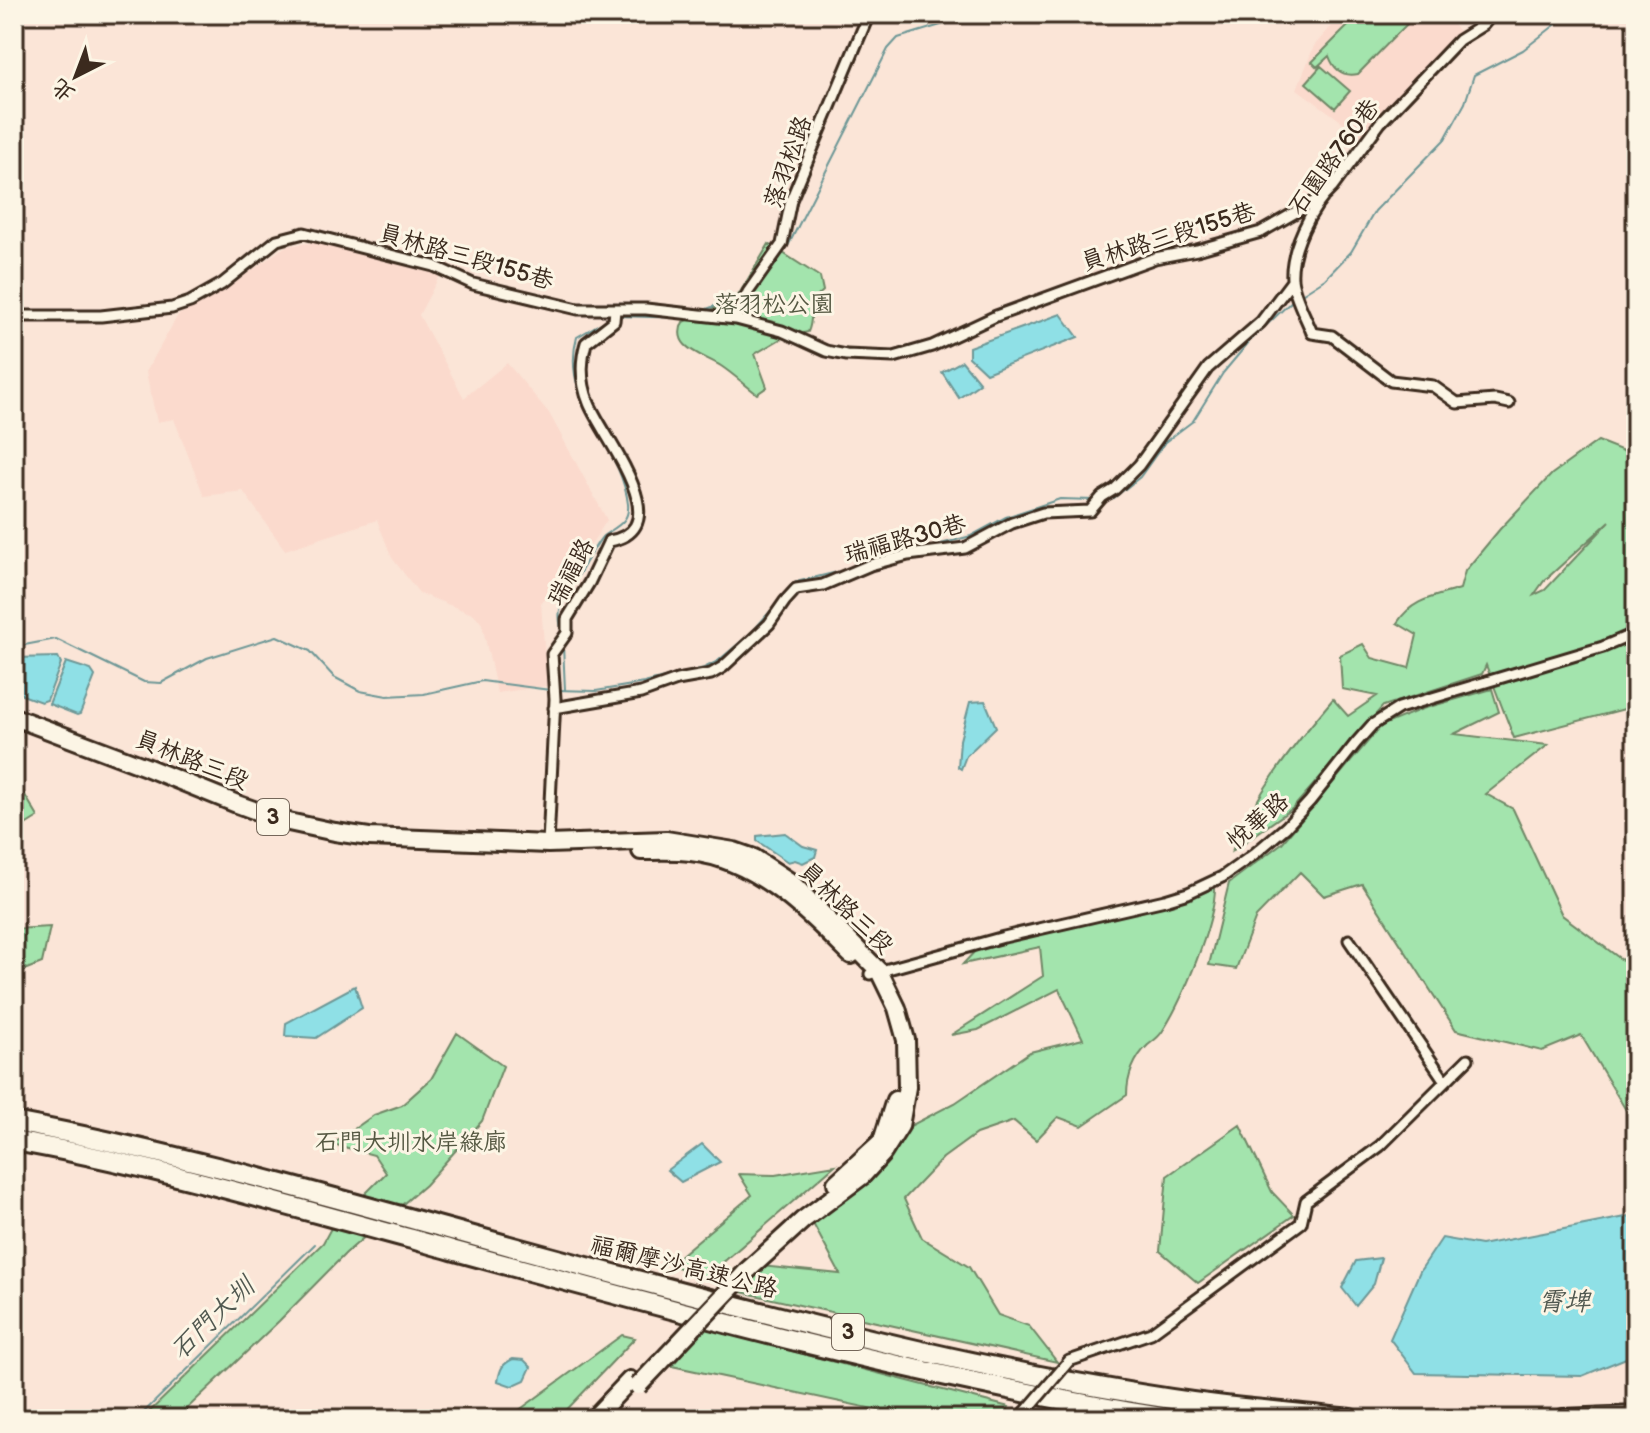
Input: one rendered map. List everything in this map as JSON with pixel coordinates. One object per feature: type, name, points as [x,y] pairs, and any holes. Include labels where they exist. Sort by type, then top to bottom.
[{"type":"highway","name":"福爾摩沙高速公路","points":[[14,1122],[194,1161],[650,1284],[986,1364],[1192,1402],[1350,1419]]},
{"type":"highway","name":"福爾摩沙高速公路","points":[[14,1141],[192,1179],[706,1319],[872,1360],[1084,1405],[1173,1419]]},
{"type":"highway","points":[[1564,1419],[1636,1416]]},
{"type":"main road","name":"員林路三段","points":[[14,717],[284,821],[369,837],[548,844],[666,840],[723,849],[754,858],[792,883],[874,972],[897,1008],[906,1040],[907,1087],[900,1126],[883,1153],[862,1176],[743,1268],[598,1418]]},
{"type":"street","name":"落羽松路","points":[[736,319],[746,296],[782,244],[791,200],[869,14]]},
{"type":"street","name":"石園路760巷","points":[[1292,281],[1300,238],[1324,196],[1380,123],[1459,40],[1483,25],[1492,14]]},
{"type":"street","name":"員林路三段155巷","points":[[14,316],[101,316],[172,308],[222,284],[277,240],[304,233],[434,266],[473,284],[578,309],[614,314],[646,309],[736,319],[782,331],[826,351],[894,357],[932,346],[996,316],[1144,261],[1261,232],[1324,196]]},
{"type":"street","points":[[1292,281],[1312,333],[1332,336],[1391,381],[1433,386],[1457,403],[1486,400],[1509,403]]},
{"type":"street","name":"瑞福路30巷","points":[[554,708],[641,693],[677,680],[711,674],[723,667],[769,624],[796,589],[823,585],[870,565],[908,555],[965,548],[1012,523],[1043,513],[1090,511],[1139,465],[1208,368],[1261,322],[1292,281]]},
{"type":"street","name":"瑞福路","points":[[548,844],[554,708],[552,654],[609,541],[623,538],[636,527],[639,515],[623,459],[589,405],[581,374],[586,343],[614,314]]},
{"type":"street","name":"悅華路","points":[[874,972],[1188,893],[1222,877],[1286,827],[1372,725],[1399,708],[1587,652],[1636,633]]},
{"type":"street","points":[[1349,940],[1445,1081]]},
{"type":"street","points":[[1020,1417],[1069,1361],[1151,1333],[1301,1223],[1306,1201],[1380,1146],[1468,1059]]},
{"type":"shaded area","points":[[1342,14],[1442,14],[1462,34],[1397,95],[1363,137],[1297,89],[1314,46]]},
{"type":"shaded area","points":[[317,242],[440,275],[419,315],[464,398],[507,363],[549,413],[607,520],[592,543],[541,603],[547,686],[497,693],[482,624],[475,615],[419,593],[392,558],[377,520],[285,550],[243,491],[204,496],[174,419],[157,422],[146,372],[178,315],[214,297],[286,246]]},
{"type":"green space","points":[[1360,14],[1409,14],[1410,21],[1358,74],[1340,71],[1329,56],[1317,67],[1312,62]]},
{"type":"green space","points":[[1321,66],[1350,91],[1335,108],[1306,83]]},
{"type":"green space","name":"落羽松公園","points":[[769,244],[820,277],[823,291],[812,306],[808,332],[784,337],[755,354],[767,387],[757,394],[721,366],[691,350],[681,338],[680,331],[683,322],[736,299]]},
{"type":"green space","points":[[1598,441],[1626,452],[1636,469],[1636,706],[1514,738],[1486,665],[1482,674],[1383,706],[1293,808],[1232,851],[1276,771],[1333,699],[1348,716],[1377,696],[1342,689],[1340,655],[1363,644],[1372,658],[1409,668],[1417,635],[1397,623],[1416,604],[1460,589],[1465,571],[1552,474]],"holes":[[[1610,521],[1545,590],[1534,595],[1544,581]]]},
{"type":"green space","points":[[1492,689],[1499,712],[1454,734],[1548,745],[1486,794],[1513,809],[1562,915],[1622,960],[1636,948],[1636,1127],[1581,1035],[1542,1051],[1456,1030],[1362,884],[1324,896],[1300,872],[1256,917],[1236,969],[1209,965],[1229,883],[1282,843],[1381,726],[1422,709]]},
{"type":"green space","points":[[14,787],[22,790],[38,817],[14,832]]},
{"type":"green space","points":[[1215,886],[1210,919],[1188,982],[1162,1032],[1135,1062],[1127,1095],[1082,1126],[1058,1117],[1036,1140],[1014,1121],[976,1134],[943,1158],[904,1199],[922,1238],[969,1267],[998,1315],[1029,1326],[1057,1362],[741,1292],[761,1266],[840,1274],[810,1218],[895,1146],[910,1126],[955,1103],[1030,1052],[1083,1039],[1059,989],[978,1030],[951,1035],[1043,976],[1040,947],[963,964],[976,950]]},
{"type":"green space","points":[[50,927],[42,963],[14,974],[14,929]]},
{"type":"green space","name":"石門大圳水岸綠廊","points":[[457,1033],[503,1066],[482,1121],[425,1185],[346,1253],[176,1419],[142,1419],[323,1243],[331,1228],[386,1173],[374,1155],[333,1144],[374,1115],[402,1105],[431,1079]]},
{"type":"green space","points":[[1240,1125],[1272,1192],[1294,1215],[1198,1283],[1160,1251],[1167,1176]]},
{"type":"green space","points":[[835,1165],[705,1278],[670,1264],[752,1195],[739,1174],[775,1175]]},
{"type":"green space","points":[[703,1328],[1009,1407],[1003,1419],[920,1419],[672,1366]]},
{"type":"green space","points":[[622,1335],[635,1338],[558,1419],[507,1419]]},
{"type":"water","points":[[1061,314],[1078,337],[986,373],[969,357],[969,347]]},
{"type":"water","points":[[962,361],[980,383],[959,398],[942,372]]},
{"type":"water","points":[[58,657],[61,663],[47,700],[41,702],[14,692],[14,658]]},
{"type":"water","points":[[66,662],[91,670],[95,676],[77,715],[49,704]]},
{"type":"water","points":[[985,701],[996,727],[966,756],[961,769],[958,767],[960,740],[970,702]]},
{"type":"water","points":[[785,833],[803,846],[817,850],[815,857],[803,863],[795,860],[788,862],[757,841],[757,836]]},
{"type":"water","points":[[355,986],[362,1008],[316,1038],[285,1036],[286,1023]]},
{"type":"water","points":[[702,1144],[720,1162],[681,1182],[667,1170]]},
{"type":"water","name":"霄埤","points":[[1636,1215],[1636,1354],[1582,1376],[1416,1373],[1390,1339],[1420,1271],[1442,1238],[1481,1245]]},
{"type":"water","points":[[1381,1258],[1374,1284],[1356,1306],[1342,1288],[1356,1261]]},
{"type":"water","points":[[513,1359],[524,1360],[531,1367],[525,1380],[512,1386],[498,1381],[502,1367]]},
{"type":"waterway","points":[[753,295],[788,246],[888,49],[898,38],[977,14]]},
{"type":"waterway","points":[[1300,295],[1325,279],[1351,252],[1375,211],[1445,139],[1465,103],[1474,75],[1523,50],[1569,14]]},
{"type":"waterway","points":[[704,310],[742,296]]},
{"type":"waterway","points":[[1108,499],[1114,498],[1140,477],[1165,442],[1193,421],[1223,373],[1249,342],[1295,298]]},
{"type":"waterway","points":[[617,316],[687,318]]},
{"type":"waterway","points":[[562,635],[559,613],[567,595],[600,540],[621,524],[628,510],[623,482],[615,462],[583,402],[576,382],[574,360],[577,337],[611,317]]},
{"type":"waterway","points":[[918,550],[971,536],[1006,517],[1060,499],[1094,500]]},
{"type":"waterway","points":[[556,690],[596,691],[704,668],[718,661],[752,632],[796,582],[850,569]]},
{"type":"waterway","points":[[14,647],[56,639],[144,682],[161,683],[207,658],[277,636],[310,651],[334,677],[360,691],[387,696],[424,694],[482,681],[550,690]]},
{"type":"waterway","points":[[563,645],[565,690]]},
{"type":"waterway","name":"石門大圳","points":[[137,1419],[315,1244]]}]
